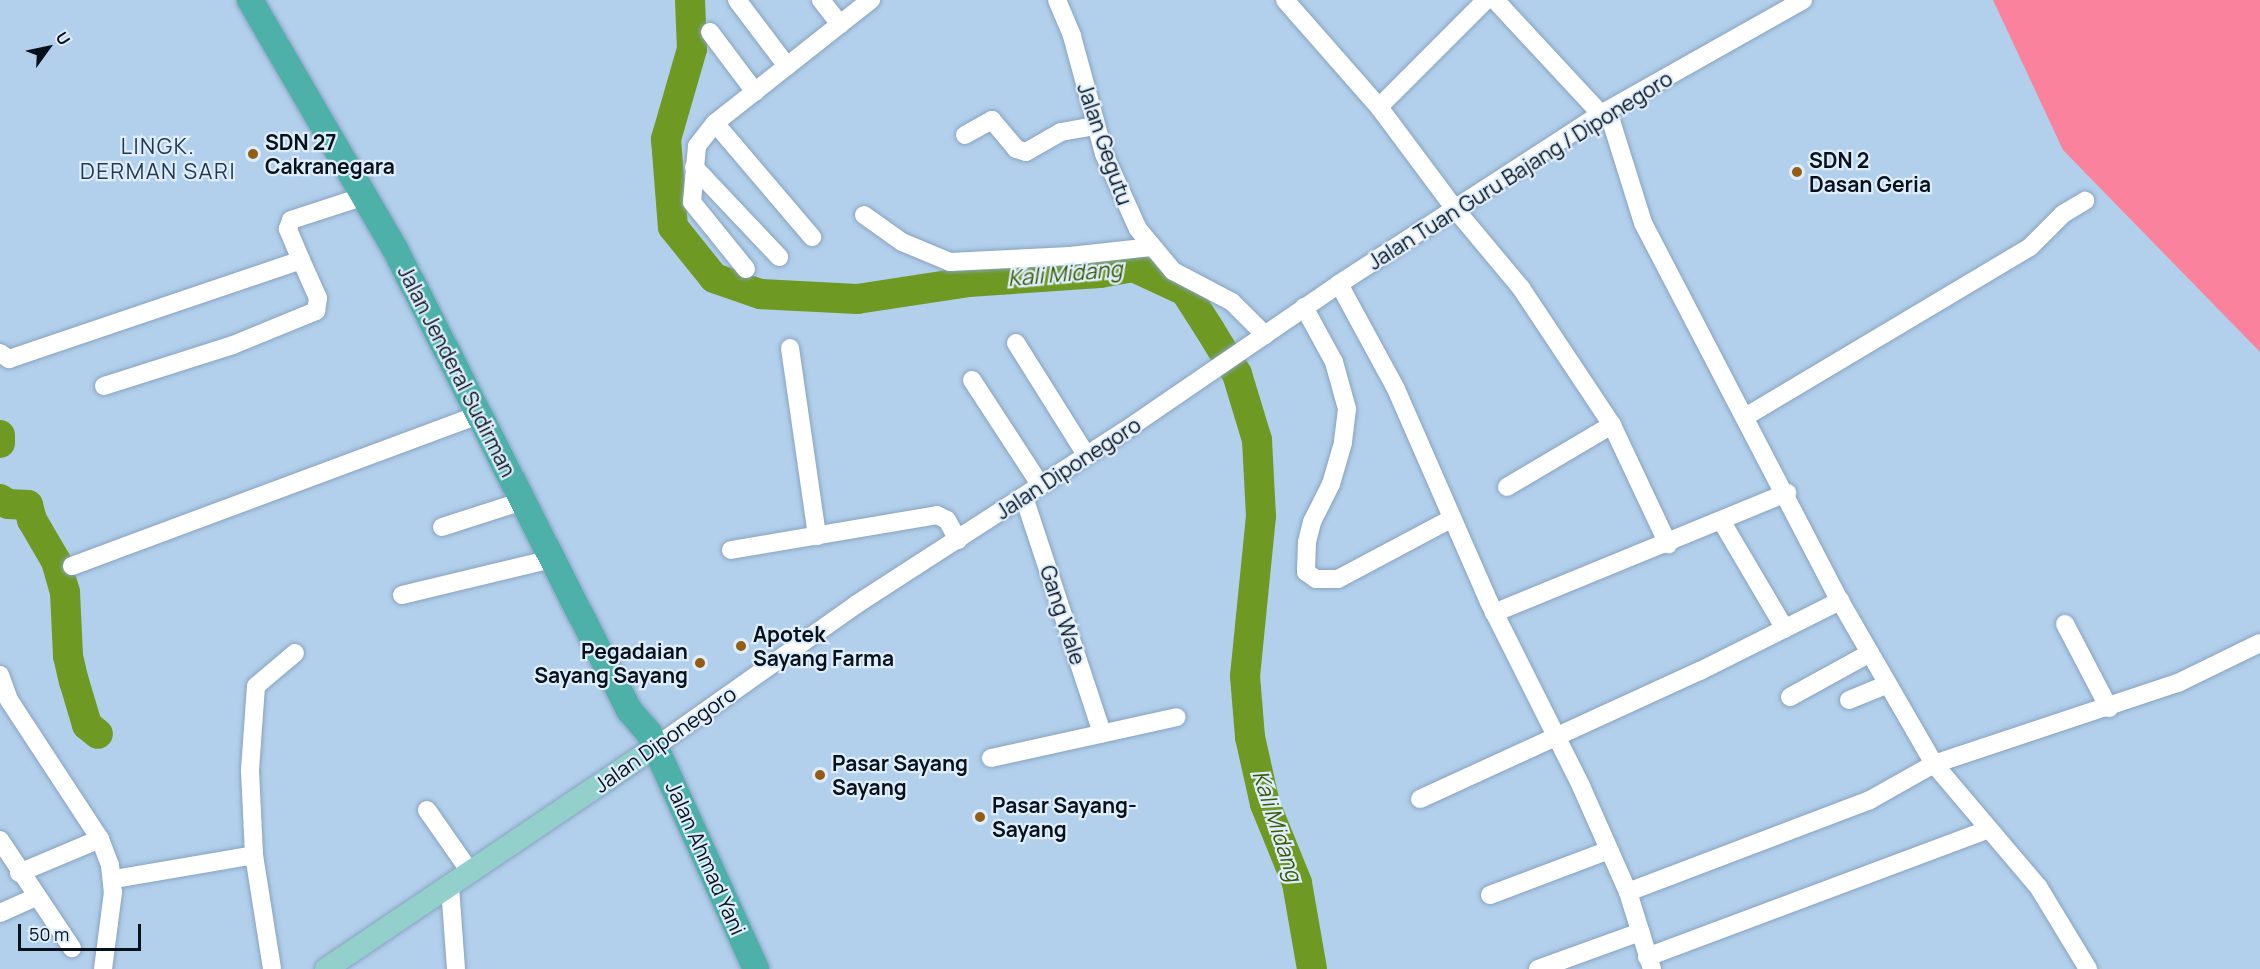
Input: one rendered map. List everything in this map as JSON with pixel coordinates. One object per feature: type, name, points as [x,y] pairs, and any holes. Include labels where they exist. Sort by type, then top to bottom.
[{"type":"highway","name":"Jalan Jenderal Sudirman","points":[[250,0],[365,196],[629,710],[643,723],[649,751]]},
{"type":"highway","points":[[649,751],[739,969]]},
{"type":"highway","name":"Jalan Ahmad Yani","points":[[649,751],[756,969]]},
{"type":"main road","name":"Jalan Diponegoro","points":[[326,969],[649,751]]},
{"type":"street","points":[[737,0],[787,66]]},
{"type":"street","points":[[820,0],[840,24]]},
{"type":"street","name":"Jalan Gegutu","points":[[1057,0],[1072,36],[1095,126],[1125,205],[1151,247],[1173,271],[1236,305],[1265,335]]},
{"type":"street","points":[[1285,0],[1379,106],[1455,209],[1521,288],[1612,425],[1668,544]]},
{"type":"street","points":[[1379,106],[1486,0]]},
{"type":"street","points":[[1495,0],[1604,113],[1643,223],[1787,493],[1840,601],[1934,764],[2044,896],[2088,969]]},
{"type":"street","name":"Jalan Tuan Guru Bajang / Diponegoro","points":[[1244,350],[1304,307],[1604,113],[1803,0]]},
{"type":"street","points":[[746,269],[692,202],[697,146],[715,123],[868,1]]},
{"type":"street","points":[[710,32],[755,92]]},
{"type":"street","points":[[965,135],[992,120],[1016,149],[1026,152],[1061,132],[1095,126]]},
{"type":"street","points":[[715,123],[812,237]]},
{"type":"street","points":[[694,167],[779,257]]},
{"type":"street","points":[[104,386],[233,345],[316,311],[318,298],[288,229],[291,220],[365,196]]},
{"type":"street","points":[[1745,417],[2030,247],[2063,214],[2085,201]]},
{"type":"street","points":[[864,215],[902,242],[950,262],[1070,256],[1151,247]]},
{"type":"street","points":[[0,353],[9,359],[301,260]]},
{"type":"street","points":[[1339,284],[1396,389],[1451,519],[1494,612],[1610,850],[1628,892],[1649,963],[1989,829]]},
{"type":"street","points":[[1304,307],[1335,362],[1347,409],[1343,443],[1331,484],[1312,522],[1307,542],[1306,572],[1316,579],[1338,579],[1451,519]]},
{"type":"street","points":[[1017,342],[1087,456]]},
{"type":"street","points":[[790,348],[817,536]]},
{"type":"street","name":"Jalan Diponegoro","points":[[649,751],[857,604],[1087,456],[1244,350]]},
{"type":"street","points":[[972,381],[1041,486]]},
{"type":"street","points":[[72,567],[479,415]]},
{"type":"street","points":[[1507,487],[1612,425]]},
{"type":"street","points":[[1494,612],[1668,544],[1787,493]]},
{"type":"street","name":"Gang Wale","points":[[1024,497],[1102,733]]},
{"type":"street","points":[[442,527],[523,501]]},
{"type":"street","points":[[731,550],[937,515],[947,520],[958,540]]},
{"type":"street","points":[[1722,522],[1785,629]]},
{"type":"street","points":[[402,596],[552,559]]},
{"type":"street","points":[[1420,799],[1785,629],[1840,601]]},
{"type":"street","points":[[2065,624],[2109,708]]},
{"type":"street","points":[[1628,892],[1870,800],[1934,764],[2109,708],[2215,668],[2260,643]]},
{"type":"street","points":[[272,969],[254,855],[250,770],[256,686],[295,652]]},
{"type":"street","points":[[1790,697],[1870,653]]},
{"type":"street","points":[[0,675],[5,702],[100,839],[114,879],[103,969]]},
{"type":"street","points":[[1849,700],[1888,684]]},
{"type":"street","points":[[991,758],[1177,717]]},
{"type":"street","points":[[427,810],[471,873]]},
{"type":"street","points":[[19,873],[100,839]]},
{"type":"street","points":[[0,840],[19,873],[72,948]]},
{"type":"street","points":[[1490,895],[1610,850]]},
{"type":"street","points":[[114,879],[254,855]]},
{"type":"street","points":[[450,887],[456,969]]},
{"type":"street","points":[[0,914],[36,897]]},
{"type":"street","points":[[1538,969],[1640,932]]},
{"type":"shaded area","points":[[1993,0],[2260,0],[2260,352],[2063,150]]},
{"type":"waterway","name":"Kali Midang","points":[[690,0],[692,49],[666,139],[673,227],[714,278],[760,294],[857,299],[968,282],[1100,273],[1133,267],[1185,291],[1237,374],[1257,440],[1261,516],[1245,676],[1250,737],[1265,804],[1297,883],[1312,969]]},
{"type":"waterway","points":[[0,435],[0,443]]},
{"type":"waterway","points":[[0,499],[8,504],[28,505],[32,520],[56,561],[65,592],[68,656],[74,681],[87,725],[98,734]]},
{"type":"place","name":"SDN 27 Cakranegara","points":[[253,154]]},
{"type":"place","name":"SDN 2 Dasan Geria","points":[[1797,172]]},
{"type":"place","name":"Apotek Sayang Farma","points":[[741,646]]},
{"type":"place","name":"Pegadaian Sayang Sayang","points":[[700,663]]},
{"type":"place","name":"Pasar Sayang Sayang","points":[[820,775]]},
{"type":"place","name":"Pasar Sayang- Sayang","points":[[980,817]]},
{"type":"district","name":"LINGK. DERMAN SARI","points":[[158,158]]}]
